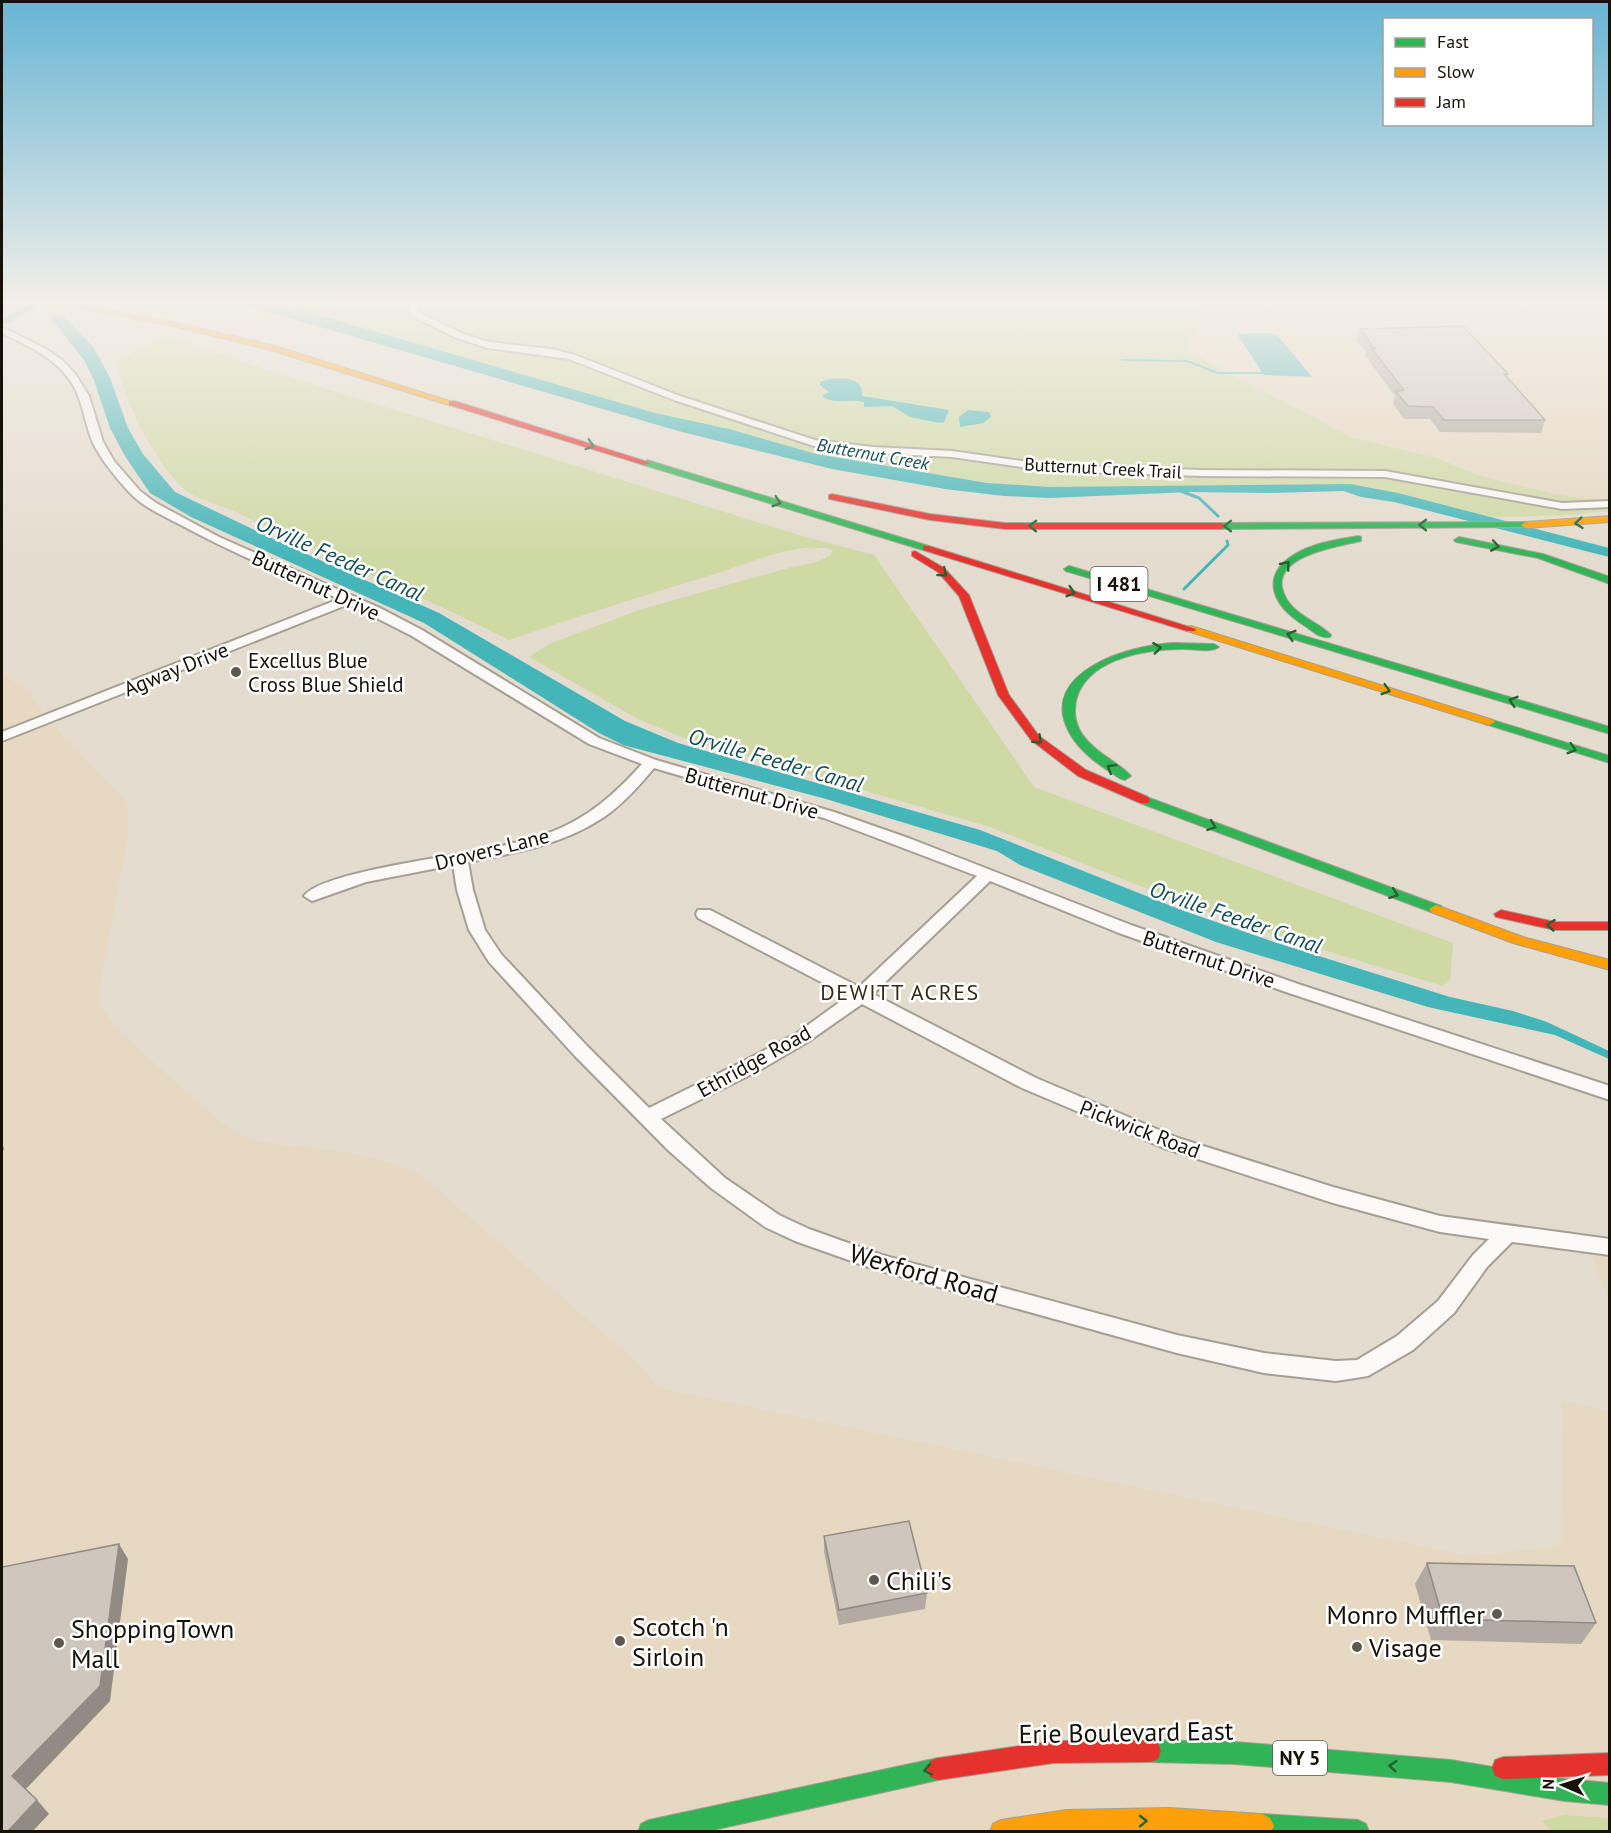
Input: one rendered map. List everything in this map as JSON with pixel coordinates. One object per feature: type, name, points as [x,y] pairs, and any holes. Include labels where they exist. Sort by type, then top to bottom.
[{"type":"main road","name":"I 481","points":[[402,388],[1610,760]]},
{"type":"main road","points":[[951,534],[827,496],[930,517],[1005,526],[1548,525],[1610,519]]},
{"type":"main road","points":[[854,526],[923,559],[951,579],[964,596],[1004,695],[1018,717],[1035,738],[1082,773],[1148,802],[1518,940],[1610,964]]},
{"type":"main road","points":[[1407,669],[1337,641],[1303,623],[1293,615],[1277,590],[1278,578],[1286,564],[1298,555],[1330,543],[1379,537],[1412,537],[1461,541],[1512,549],[1570,565],[1610,581]]},
{"type":"main road","name":"I 481","points":[[1053,564],[1610,730]]},
{"type":"main road","points":[[1142,784],[1095,758],[1080,742],[1072,728],[1067,716],[1068,701],[1075,686],[1089,671],[1118,656],[1143,649],[1192,645],[1239,651],[1330,673]]},
{"type":"main road","points":[[1491,911],[1549,925],[1592,928],[1610,926]]},
{"type":"main road","name":"Erie Boulevard East","points":[[649,1832],[959,1764],[1054,1752],[1129,1750],[1235,1753],[1451,1771],[1565,1790],[1610,1794]]},
{"type":"main road","name":"NY 5","points":[[1451,1771],[1610,1764]]},
{"type":"main road","points":[[1001,1832],[1066,1822],[1170,1820],[1358,1832]]},
{"type":"street","name":"Butternut Drive","points":[[80,388],[98,442],[110,462],[136,493],[152,505],[215,539],[417,633],[594,741],[651,763],[829,815],[906,842],[1125,929],[1270,980],[1610,1093]]},
{"type":"street","name":"Butternut Creek Trail","points":[[650,388],[814,443],[873,450],[952,454],[1050,468],[1202,473],[1384,474],[1562,506],[1610,504]]},
{"type":"street","name":"Agway Drive","points":[[2,737],[350,600]]},
{"type":"street","name":"Drovers Lane","points":[[312,896],[339,884],[505,849],[570,828],[607,807],[651,763]]},
{"type":"street","name":"Wexford Road","points":[[460,859],[465,890],[477,930],[495,958],[581,1051],[675,1145],[718,1183],[772,1221],[802,1235],[915,1272],[1178,1344],[1264,1363],[1336,1371],[1360,1368],[1405,1342],[1446,1307],[1480,1261],[1507,1234]]},
{"type":"street","name":"Ethridge Road","points":[[647,1117],[751,1066],[803,1037],[862,994],[987,875]]},
{"type":"street","name":"Pickwick Road","points":[[704,914],[862,994],[1029,1083],[1171,1143],[1343,1198],[1440,1224],[1610,1247]]},
{"type":"shaded area","points":[[1259,388],[1609,388],[1609,499],[1553,494],[1481,476],[1458,464],[1351,437]]},
{"type":"shaded area","points":[[2,675],[27,689],[47,719],[127,802],[128,836],[100,983],[100,1006],[120,1032],[220,1122],[245,1137],[258,1142],[351,1153],[398,1165],[422,1176],[638,1363],[659,1388],[1468,1556],[1561,1547],[1563,1401],[1609,1411],[1609,1831],[2,1831]]},
{"type":"shaded area","points":[[1587,1243],[1609,1247],[1609,1300]]},
{"type":"green space","points":[[124,388],[323,388],[799,535],[874,555],[1034,787],[1453,943],[1450,979],[1443,986],[1287,939],[1197,908],[987,826],[686,739],[638,719],[529,657],[549,644],[642,609],[792,567],[814,563],[830,556],[833,550],[806,548],[775,554],[509,640],[184,489],[161,462],[151,446]]},
{"type":"green space","points":[[560,388],[1257,388],[1351,437],[1437,458],[1481,476],[1553,494],[1609,499],[1609,511],[1571,515],[1472,518],[1334,487],[1013,491],[838,464]]},
{"type":"green space","points":[[1565,1815],[1609,1818],[1609,1831],[1553,1831],[1542,1821]]},
{"type":"water","points":[[97,388],[113,388],[128,428],[143,454],[175,492],[286,545],[439,613],[625,721],[678,743],[980,830],[1184,911],[1274,942],[1450,997],[1513,1011],[1547,1022],[1609,1051],[1609,1059],[1555,1035],[1428,1007],[1216,942],[1020,865],[997,851],[826,799],[623,745],[599,733],[424,623],[191,517],[150,493],[125,456],[110,428]]},
{"type":"water","points":[[529,388],[568,388],[655,413],[729,429],[816,454],[987,483],[1049,487],[1350,484],[1398,493],[1609,548],[1609,557],[1344,491],[1190,492],[1050,498],[1004,496],[945,489],[832,469],[682,432]]},
{"type":"water","points":[[823,388],[861,388],[862,396],[949,410],[944,422],[940,423],[910,417],[892,406],[864,407],[864,402],[832,401],[822,396],[829,392]]},
{"type":"water","points":[[968,410],[989,412],[991,417],[983,423],[960,427],[959,417]]},
{"type":"building","points":[[1402,388],[1516,388],[1545,420],[1444,420],[1433,407],[1408,406],[1396,392],[1404,390]]},
{"type":"building","name":"Chili's","points":[[909,1521],[927,1593],[839,1610],[824,1536]]},
{"type":"building","name":"ShoppingTown Mall","points":[[119,1544],[100,1686],[12,1776],[37,1800],[7,1832],[2,1832],[2,1567]]},
{"type":"building","points":[[1427,1563],[1574,1566],[1596,1623],[1443,1619]]},
{"type":"waterway","points":[[1178,490],[1199,498],[1218,516]]},
{"type":"waterway","points":[[1184,589],[1228,545],[1227,541]]},
{"type":"traffic: fast","points":[[647,463],[926,548]]},
{"type":"traffic: fast","points":[[1221,526],[1526,525]]},
{"type":"traffic: fast","points":[[1326,635],[1299,618],[1283,602],[1277,587],[1280,573],[1291,561],[1308,551],[1358,539]]},
{"type":"traffic: fast","points":[[1459,540],[1540,556],[1610,581]]},
{"type":"traffic: fast","points":[[1069,569],[1610,731]]},
{"type":"traffic: fast","points":[[1125,776],[1092,753],[1075,732],[1069,717],[1069,702],[1075,688],[1085,676],[1099,666],[1132,652],[1173,646],[1214,647]]},
{"type":"traffic: fast","points":[[1489,722],[1610,760]]},
{"type":"traffic: fast","points":[[1144,800],[1436,909]]},
{"type":"traffic: fast","points":[[1150,1751],[1235,1753],[1451,1771],[1565,1790],[1610,1794]]},
{"type":"traffic: fast","points":[[649,1832],[938,1769]]},
{"type":"traffic: fast","points":[[1262,1826],[1358,1832]]},
{"type":"traffic: slow","points":[[401,388],[452,403]]},
{"type":"traffic: slow","points":[[1526,525],[1610,519]]},
{"type":"traffic: slow","points":[[1191,629],[1489,722]]},
{"type":"traffic: slow","points":[[1436,909],[1518,940],[1610,965]]},
{"type":"traffic: slow","points":[[1001,1832],[1066,1822],[1170,1820],[1262,1826]]},
{"type":"traffic: jam","points":[[452,403],[647,463]]},
{"type":"traffic: jam","points":[[832,497],[930,517],[1005,526],[1221,526]]},
{"type":"traffic: jam","points":[[926,548],[1191,629]]},
{"type":"traffic: jam","points":[[915,554],[941,570],[964,595],[1004,695],[1035,738],[1082,773],[1144,800]]},
{"type":"traffic: jam","points":[[1501,914],[1555,926],[1610,926]]},
{"type":"traffic: jam","points":[[938,1769],[1054,1752],[1150,1751]]},
{"type":"traffic: jam","points":[[1503,1768],[1610,1764]]},
{"type":"place","name":"Excellus Blue Cross Blue Shield","points":[[236,672]]},
{"type":"place","name":"Chili's","points":[[874,1580]]},
{"type":"place","name":"Monro Muffler","points":[[1497,1614]]},
{"type":"place","name":"Scotch 'n Sirloin","points":[[620,1641]]},
{"type":"place","name":"ShoppingTown Mall","points":[[59,1643]]},
{"type":"place","name":"Visage","points":[[1357,1647]]},
{"type":"district","name":"DEWITT ACRES","points":[[900,992]]},
{"type":"water label","name":"Butternut Creek","points":[[873,454]]},
{"type":"water label","name":"Orville Feeder Canal","points":[[340,558]]},
{"type":"water label","name":"Orville Feeder Canal","points":[[776,760]]},
{"type":"water label","name":"Orville Feeder Canal","points":[[1236,917]]}]
